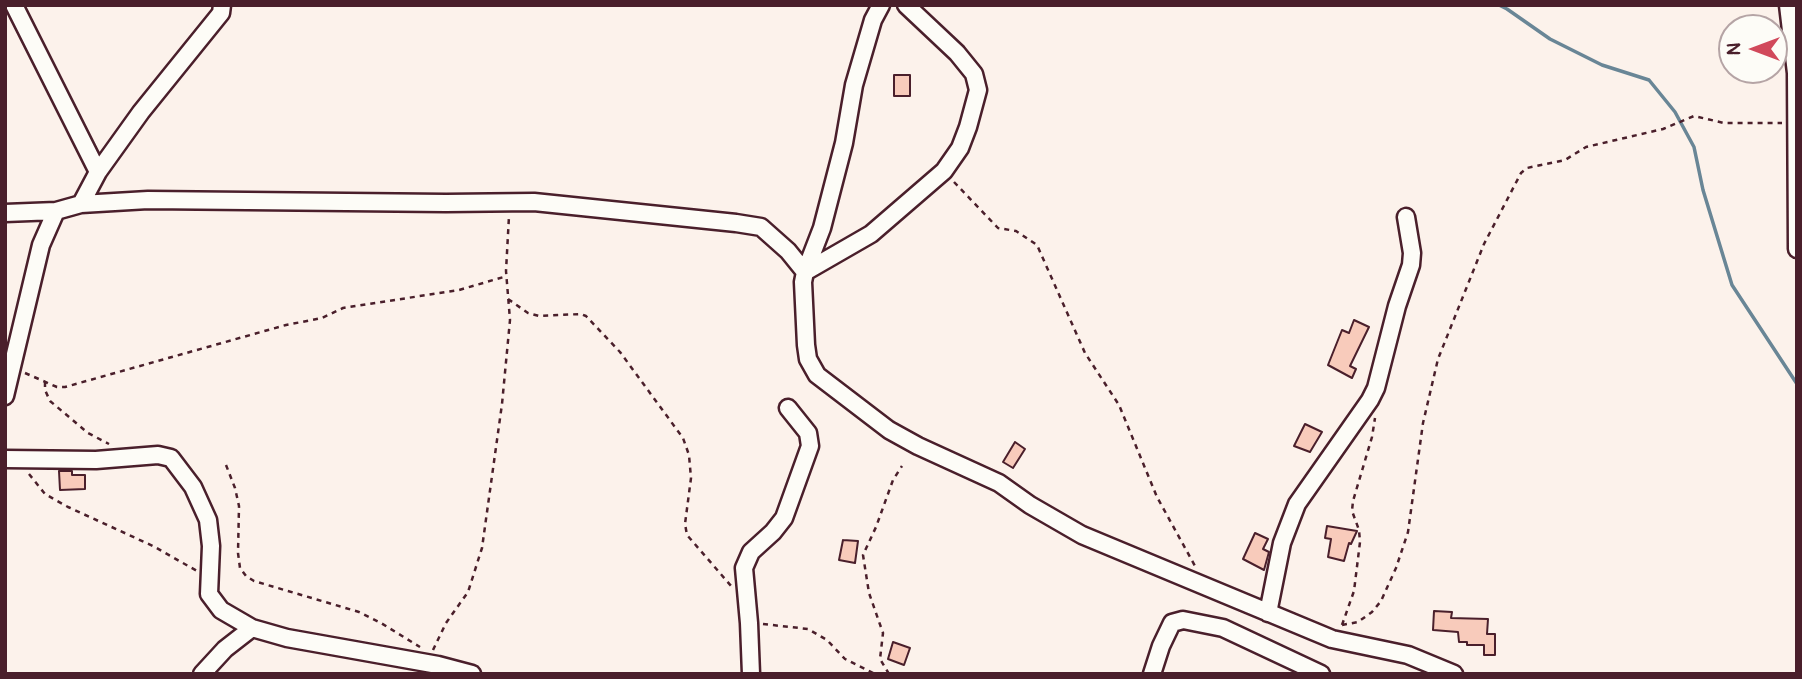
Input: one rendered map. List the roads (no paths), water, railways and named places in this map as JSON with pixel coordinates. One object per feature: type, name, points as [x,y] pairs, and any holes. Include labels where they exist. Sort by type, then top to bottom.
[{"type":"street","points":[[14,5],[98,172]]},
{"type":"street","points":[[80,204],[98,172],[141,112],[220,13],[222,5]]},
{"type":"street","points":[[881,5],[873,20],[854,85],[844,143],[822,228],[803,282],[808,359],[817,375],[889,430],[999,483],[1030,505],[1082,535],[1332,639],[1408,655],[1454,674]]},
{"type":"street","points":[[805,272],[871,234],[944,171],[960,148],[968,127],[978,90],[974,75],[957,53],[906,5]]},
{"type":"street","points":[[1788,5],[1796,73],[1797,249]]},
{"type":"street","points":[[5,213],[56,211],[80,204],[148,200],[534,202],[761,227],[789,251],[805,272]]},
{"type":"street","points":[[5,396],[41,245],[56,211]]},
{"type":"street","points":[[1268,613],[1282,543],[1297,504],[1370,400],[1382,371],[1397,306],[1411,265],[1412,253],[1406,217]]},
{"type":"street","points":[[751,674],[744,575],[746,558],[784,519],[810,446],[808,433],[788,408]]},
{"type":"street","points":[[9,459],[96,460],[158,455],[171,458],[193,487],[210,526],[209,589],[213,601],[221,610],[253,628],[287,638],[438,665],[472,674]]},
{"type":"street","points":[[1152,674],[1172,624],[1183,620],[1223,628],[1321,674]]},
{"type":"street","points":[[202,674],[225,649],[253,628]]},
{"type":"waterway","points":[[1499,5],[1550,39],[1602,65],[1649,80],[1675,112],[1694,147],[1703,190],[1732,285],[1797,384]]}]
